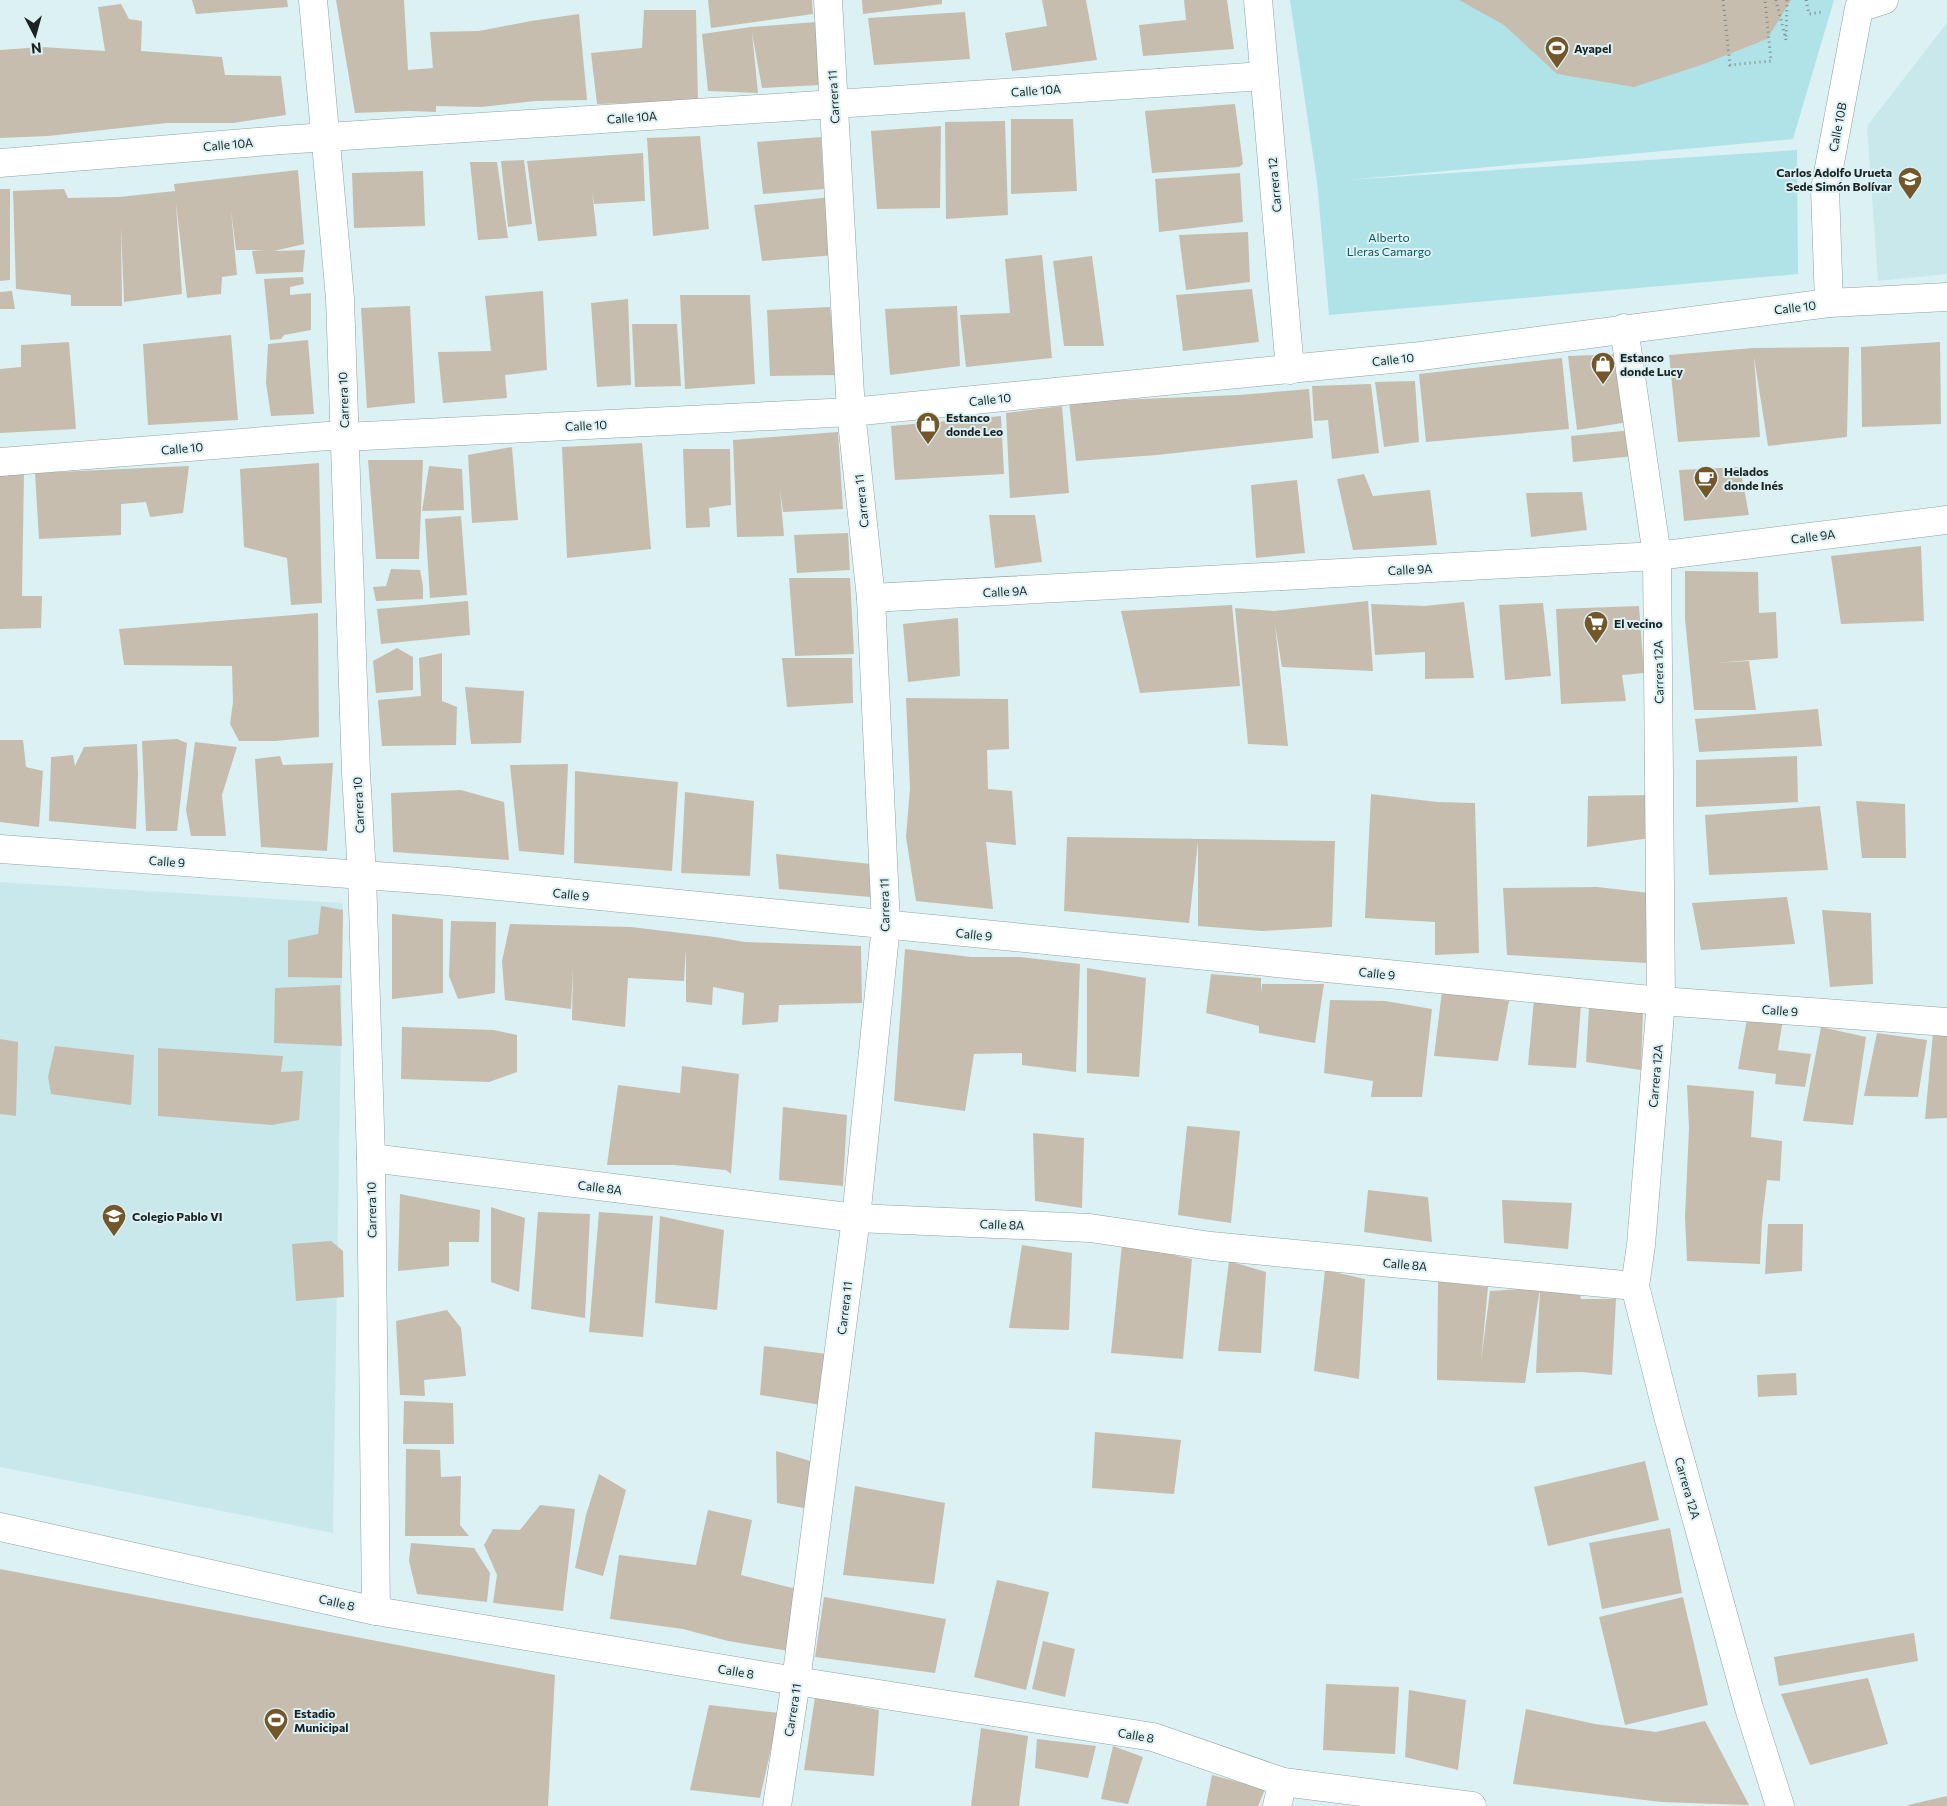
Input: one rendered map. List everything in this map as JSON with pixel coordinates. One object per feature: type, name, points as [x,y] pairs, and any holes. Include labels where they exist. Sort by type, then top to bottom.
[{"type":"street","name":"Carrera 10","points":[[313,0],[340,298],[371,1158],[376,1611]]},
{"type":"street","name":"Carrera 11","points":[[776,1806],[796,1681],[856,1218],[886,925],[871,598],[852,412],[828,0]]},
{"type":"street","name":"Carrera 12","points":[[1258,0],[1290,370]]},
{"type":"street","name":"Calle 10B","points":[[1830,303],[1825,189],[1868,3]]},
{"type":"street","name":"Calle 10A","points":[[0,163],[326,137],[1264,76]]},
{"type":"street","name":"Calle 10","points":[[0,462],[328,436],[344,437],[852,412],[1421,356],[1624,328],[1830,303],[1947,297]]},
{"type":"street","name":"Carrera 12A","points":[[1624,328],[1657,556],[1661,1001],[1641,1245],[1635,1286],[1668,1416],[1750,1708],[1780,1806]]},
{"type":"street","name":"Calle 9A","points":[[871,598],[1657,556],[1947,520]]},
{"type":"street","name":"Calle 9","points":[[0,850],[447,881],[1661,1001],[1947,1022]]},
{"type":"street","name":"Calle 8A","points":[[371,1158],[856,1218],[1090,1228],[1211,1246],[1635,1286]]},
{"type":"street","name":"Calle 8","points":[[0,1527],[376,1611],[796,1681],[1152,1737],[1280,1794],[1472,1806]]},
{"type":"path","points":[[1723,0],[1730,65],[1771,61],[1765,0]]},
{"type":"path","points":[[1776,0],[1786,40],[1787,0]]},
{"type":"shaded area","name":"Carlos Adolfo Urueta Sede Simón Bolívar","points":[[1947,23],[1947,274],[1878,281],[1867,126]]},
{"type":"shaded area","points":[[0,882],[343,903],[333,1533],[0,1467]]},
{"type":"green space","name":"Alberto Lleras Camargo","points":[[1290,0],[1834,0],[1793,139],[1348,180],[1797,150],[1798,274],[1329,315],[1317,182]]},
{"type":"building","points":[[192,0],[287,0],[288,7],[196,14]]},
{"type":"building","points":[[336,0],[404,0],[408,70],[433,68],[430,32],[479,31],[579,14],[587,100],[535,101],[482,107],[436,106],[436,112],[355,113]]},
{"type":"building","points":[[708,0],[812,0],[813,14],[711,28]]},
{"type":"building","points":[[862,0],[942,0],[942,4],[863,14]]},
{"type":"building","points":[[1042,0],[1086,0],[1097,60],[1012,71],[1005,33],[1047,26]]},
{"type":"building","points":[[1184,0],[1227,0],[1234,49],[1143,56],[1139,25],[1186,20]]},
{"type":"building","points":[[1459,0],[1791,0],[1767,39],[1701,65],[1634,87],[1557,74],[1504,25]]},
{"type":"building","points":[[121,4],[129,19],[142,21],[141,51],[222,57],[225,75],[281,76],[286,115],[233,123],[167,123],[48,136],[0,138],[0,50],[42,47],[105,51],[98,7]]},
{"type":"building","points":[[644,10],[696,10],[698,101],[597,104],[591,53],[642,48]]},
{"type":"building","points":[[965,12],[970,59],[874,65],[868,18]]},
{"type":"building","points":[[816,22],[820,85],[762,88],[752,33],[758,93],[708,91],[702,34],[751,27]]},
{"type":"building","points":[[1235,104],[1243,164],[1239,167],[1152,173],[1145,111]]},
{"type":"building","points":[[1011,119],[1073,119],[1077,191],[1011,194]]},
{"type":"building","points":[[1005,121],[1008,215],[946,219],[945,122]]},
{"type":"building","points":[[941,126],[940,208],[877,209],[871,131]]},
{"type":"building","points":[[700,136],[709,229],[653,236],[647,138]]},
{"type":"building","points":[[821,137],[824,189],[763,194],[757,142]]},
{"type":"building","points":[[643,153],[645,201],[594,204],[592,191],[597,236],[538,241],[527,161]]},
{"type":"building","points":[[524,160],[532,224],[508,227],[501,161]]},
{"type":"building","points":[[470,162],[497,162],[508,238],[478,240]]},
{"type":"building","points":[[298,170],[304,244],[274,251],[305,250],[303,272],[256,274],[252,251],[264,250],[236,250],[231,210],[237,275],[222,277],[221,294],[187,298],[176,203],[182,294],[124,302],[121,227],[122,306],[71,306],[71,295],[16,289],[13,191],[64,189],[68,198],[119,197],[175,191],[174,184]]},
{"type":"building","points":[[423,171],[425,226],[354,228],[352,173]]},
{"type":"building","points":[[1240,173],[1243,222],[1159,232],[1155,179]]},
{"type":"building","points":[[0,189],[10,189],[10,280],[0,281]]},
{"type":"building","points":[[831,197],[836,255],[762,261],[754,205]]},
{"type":"building","points":[[1248,232],[1250,282],[1186,290],[1179,235]]},
{"type":"building","points":[[1042,255],[1052,358],[966,367],[960,315],[1010,313],[1005,259]]},
{"type":"building","points":[[1092,256],[1104,346],[1064,346],[1053,261]]},
{"type":"building","points":[[303,277],[304,284],[290,287],[290,295],[311,293],[311,330],[284,335],[281,339],[270,340],[264,279]]},
{"type":"building","points":[[1252,289],[1259,342],[1183,351],[1176,295]]},
{"type":"building","points":[[12,291],[15,309],[0,309],[0,292]]},
{"type":"building","points":[[543,291],[547,370],[505,375],[507,398],[443,403],[438,352],[491,351],[485,296]]},
{"type":"building","points":[[680,295],[750,295],[755,384],[685,389]]},
{"type":"building","points":[[628,299],[631,385],[597,387],[591,303]]},
{"type":"building","points":[[410,306],[415,403],[367,408],[361,308]]},
{"type":"building","points":[[957,306],[960,366],[890,375],[885,309]]},
{"type":"building","points":[[830,307],[837,375],[770,376],[767,310]]},
{"type":"building","points":[[632,324],[677,324],[681,386],[635,387]]},
{"type":"building","points":[[231,335],[238,420],[148,425],[143,344]]},
{"type":"building","points":[[308,340],[314,414],[271,416],[266,383],[268,344]]},
{"type":"building","points":[[69,342],[76,429],[0,433],[0,369],[21,367],[21,345]]},
{"type":"building","points":[[1940,342],[1941,424],[1862,427],[1861,347]]},
{"type":"building","points":[[1849,347],[1847,437],[1768,446],[1754,357],[1760,437],[1678,442],[1669,355],[1753,348]]},
{"type":"building","points":[[1622,354],[1629,422],[1577,430],[1568,356]]},
{"type":"building","points":[[1562,358],[1569,429],[1426,442],[1419,374]]},
{"type":"building","points":[[1415,381],[1419,442],[1384,447],[1375,382]]},
{"type":"building","points":[[1371,384],[1379,453],[1332,459],[1328,420],[1314,421],[1312,386]]},
{"type":"building","points":[[1309,389],[1313,438],[1157,455],[1076,461],[1069,402],[1238,395]]},
{"type":"building","points":[[1062,406],[1069,493],[1010,498],[1006,413]]},
{"type":"building","points":[[1001,416],[1004,474],[895,480],[891,426]]},
{"type":"building","points":[[1633,430],[1635,456],[1573,462],[1571,436]]},
{"type":"building","points":[[838,432],[843,509],[783,512],[780,490],[784,536],[737,537],[733,440]]},
{"type":"building","points":[[642,443],[651,549],[567,558],[562,447]]},
{"type":"building","points":[[512,447],[518,520],[472,523],[468,455]]},
{"type":"building","points":[[683,449],[730,449],[731,505],[709,508],[710,527],[686,528]]},
{"type":"building","points":[[368,460],[423,460],[419,559],[376,559]]},
{"type":"building","points":[[319,463],[322,603],[291,605],[287,558],[244,547],[240,469]]},
{"type":"building","points":[[189,466],[183,513],[150,517],[146,502],[121,504],[121,535],[39,539],[35,473]]},
{"type":"building","points":[[429,466],[462,469],[464,510],[422,511]]},
{"type":"building","points":[[1740,467],[1749,515],[1684,521],[1679,470]]},
{"type":"building","points":[[24,473],[22,596],[42,596],[41,628],[0,629],[0,476]]},
{"type":"building","points":[[1364,474],[1373,496],[1430,490],[1437,545],[1353,550],[1337,479]]},
{"type":"building","points":[[1297,480],[1305,553],[1256,558],[1251,485]]},
{"type":"building","points":[[1582,492],[1587,530],[1531,537],[1526,493]]},
{"type":"building","points":[[989,515],[1035,515],[1042,562],[995,568]]},
{"type":"building","points":[[461,516],[467,595],[430,598],[425,519]]},
{"type":"building","points":[[848,533],[850,570],[797,573],[794,535]]},
{"type":"building","points":[[1921,546],[1924,621],[1841,624],[1831,556]]},
{"type":"building","points":[[391,569],[420,570],[423,599],[376,601],[373,587],[386,586]]},
{"type":"building","points":[[1685,571],[1758,572],[1759,613],[1776,612],[1778,658],[1715,663],[1749,661],[1756,710],[1694,710],[1685,619]]},
{"type":"building","points":[[789,578],[850,578],[854,654],[795,656]]},
{"type":"building","points":[[468,601],[470,635],[381,644],[377,609]]},
{"type":"building","points":[[1368,601],[1373,671],[1282,667],[1275,625],[1288,746],[1248,744],[1235,608],[1274,611]]},
{"type":"building","points":[[1464,602],[1474,678],[1425,679],[1425,652],[1375,655],[1371,604],[1424,606]]},
{"type":"building","points":[[1543,603],[1551,676],[1505,680],[1499,605]]},
{"type":"building","points":[[1232,605],[1240,686],[1140,693],[1121,611]]},
{"type":"building","points":[[1639,606],[1644,673],[1622,675],[1626,701],[1561,704],[1556,609]]},
{"type":"building","points":[[318,613],[319,737],[275,741],[239,741],[230,724],[233,702],[232,666],[124,665],[119,629]]},
{"type":"building","points":[[958,618],[960,676],[908,682],[903,624]]},
{"type":"building","points":[[397,648],[413,657],[413,690],[376,693],[373,661]]},
{"type":"building","points":[[442,653],[442,701],[457,707],[456,745],[382,746],[378,700],[421,696],[419,658]]},
{"type":"building","points":[[782,658],[852,658],[853,703],[787,707]]},
{"type":"building","points":[[465,687],[524,691],[521,743],[471,744]]},
{"type":"building","points":[[906,698],[1008,699],[1009,749],[987,750],[988,789],[1012,791],[1016,845],[986,842],[993,909],[916,901],[906,837],[910,788]]},
{"type":"building","points":[[1818,709],[1822,746],[1699,752],[1695,719]]},
{"type":"building","points":[[177,739],[187,743],[177,831],[146,831],[142,741]]},
{"type":"building","points":[[0,740],[23,740],[26,767],[43,771],[39,827],[0,822]]},
{"type":"building","points":[[195,742],[237,747],[222,795],[226,836],[191,836],[186,810]]},
{"type":"building","points":[[137,744],[136,829],[49,821],[51,757],[73,755],[75,766],[84,747]]},
{"type":"building","points":[[280,756],[283,765],[333,763],[327,851],[261,847],[255,759]]},
{"type":"building","points":[[1797,756],[1798,802],[1696,807],[1696,760]]},
{"type":"building","points":[[568,764],[564,855],[519,851],[510,765]]},
{"type":"building","points":[[575,771],[678,782],[672,871],[574,863]]},
{"type":"building","points":[[461,790],[504,802],[509,860],[393,852],[391,793]]},
{"type":"building","points":[[685,792],[754,801],[750,876],[681,873]]},
{"type":"building","points":[[1371,794],[1437,802],[1475,803],[1479,953],[1435,955],[1435,922],[1365,918]]},
{"type":"building","points":[[1649,795],[1650,838],[1587,847],[1588,796]]},
{"type":"building","points":[[1856,801],[1905,804],[1906,858],[1862,858]]},
{"type":"building","points":[[1820,806],[1828,870],[1709,875],[1705,815]]},
{"type":"building","points":[[1067,837],[1335,841],[1332,927],[1262,931],[1198,926],[1198,842],[1189,923],[1064,911]]},
{"type":"building","points":[[776,854],[871,864],[870,897],[779,889]]},
{"type":"building","points":[[1597,887],[1650,893],[1647,963],[1507,955],[1503,888]]},
{"type":"building","points":[[1787,897],[1795,944],[1701,950],[1692,903]]},
{"type":"building","points":[[321,906],[343,910],[342,978],[288,977],[288,940],[318,934]]},
{"type":"building","points":[[1822,910],[1871,913],[1873,984],[1830,987]]},
{"type":"building","points":[[392,914],[443,919],[443,993],[392,999]]},
{"type":"building","points":[[451,921],[496,922],[495,993],[458,999],[449,976]]},
{"type":"building","points":[[510,924],[631,927],[745,942],[861,946],[862,1003],[779,1005],[778,1022],[742,1025],[744,993],[713,987],[712,1005],[686,1002],[686,949],[684,981],[628,978],[625,1027],[572,1020],[573,968],[571,1009],[505,1000],[502,961]]},
{"type":"building","points":[[905,949],[971,957],[1020,957],[1080,964],[1076,1072],[1022,1065],[1022,1053],[974,1054],[965,1111],[894,1101]]},
{"type":"building","points":[[1087,968],[1146,978],[1139,1077],[1087,1073]]},
{"type":"building","points":[[1211,974],[1261,978],[1261,994],[1262,984],[1324,984],[1315,1043],[1259,1033],[1259,1026],[1206,1013]]},
{"type":"building","points":[[340,985],[342,1046],[274,1043],[275,988]]},
{"type":"building","points":[[1442,991],[1509,1001],[1498,1061],[1434,1056]]},
{"type":"building","points":[[1534,999],[1581,1005],[1576,1068],[1528,1065]]},
{"type":"building","points":[[1330,1000],[1385,1001],[1432,1009],[1422,1097],[1371,1097],[1373,1081],[1324,1073]]},
{"type":"building","points":[[1589,1006],[1643,1012],[1641,1070],[1586,1062]]},
{"type":"building","points":[[1747,1019],[1783,1019],[1778,1050],[1811,1054],[1805,1087],[1775,1084],[1776,1074],[1738,1069]]},
{"type":"building","points":[[402,1027],[494,1030],[517,1035],[517,1072],[489,1082],[401,1079]]},
{"type":"building","points":[[1821,1027],[1866,1037],[1853,1125],[1803,1121]]},
{"type":"building","points":[[1877,1033],[1927,1040],[1918,1097],[1864,1096]]},
{"type":"building","points":[[1933,1033],[1947,1035],[1947,1118],[1925,1119]]},
{"type":"building","points":[[0,1039],[18,1042],[16,1116],[0,1114]]},
{"type":"building","points":[[55,1046],[134,1055],[131,1105],[51,1094],[48,1077]]},
{"type":"building","points":[[158,1048],[283,1056],[281,1072],[303,1071],[299,1120],[272,1125],[158,1116]]},
{"type":"building","points":[[682,1066],[739,1074],[731,1174],[726,1170],[674,1165],[607,1165],[618,1085],[680,1093]]},
{"type":"building","points":[[1687,1085],[1754,1091],[1751,1137],[1782,1141],[1780,1181],[1767,1180],[1762,1221],[1760,1264],[1687,1261],[1685,1217],[1689,1128]]},
{"type":"building","points":[[783,1107],[847,1115],[843,1186],[779,1180]]},
{"type":"building","points":[[1187,1126],[1240,1131],[1231,1223],[1178,1215]]},
{"type":"building","points":[[1033,1133],[1084,1138],[1082,1208],[1035,1201]]},
{"type":"building","points":[[1368,1190],[1428,1197],[1432,1242],[1364,1232]]},
{"type":"building","points":[[400,1194],[480,1210],[479,1242],[449,1242],[449,1266],[398,1271]]},
{"type":"building","points":[[1502,1200],[1572,1203],[1568,1249],[1504,1243]]},
{"type":"building","points":[[491,1207],[525,1218],[519,1292],[491,1282]]},
{"type":"building","points":[[538,1212],[590,1214],[585,1318],[531,1309]]},
{"type":"building","points":[[599,1212],[653,1216],[643,1337],[589,1332]]},
{"type":"building","points":[[660,1216],[724,1230],[717,1310],[655,1303]]},
{"type":"building","points":[[1768,1224],[1803,1224],[1802,1271],[1765,1274]]},
{"type":"building","points":[[331,1241],[343,1251],[344,1297],[296,1301],[292,1244]]},
{"type":"building","points":[[1122,1244],[1192,1259],[1183,1359],[1111,1353]]},
{"type":"building","points":[[1022,1245],[1072,1253],[1069,1330],[1009,1328]]},
{"type":"building","points":[[1229,1261],[1266,1272],[1261,1353],[1218,1351]]},
{"type":"building","points":[[1325,1270],[1365,1279],[1359,1379],[1314,1371]]},
{"type":"building","points":[[1438,1281],[1488,1287],[1481,1362],[1490,1291],[1540,1288],[1525,1383],[1437,1380]]},
{"type":"building","points":[[1540,1288],[1580,1293],[1581,1299],[1616,1299],[1612,1375],[1582,1372],[1536,1373]]},
{"type":"building","points":[[447,1310],[461,1328],[466,1376],[424,1380],[425,1396],[400,1395],[396,1321]]},
{"type":"building","points":[[764,1346],[827,1354],[821,1405],[760,1395]]},
{"type":"building","points":[[1796,1373],[1797,1395],[1758,1397],[1757,1375]]},
{"type":"building","points":[[404,1401],[453,1403],[454,1444],[403,1444]]},
{"type":"building","points":[[1095,1432],[1181,1440],[1174,1494],[1092,1488]]},
{"type":"building","points":[[406,1449],[440,1450],[441,1477],[461,1476],[460,1525],[469,1536],[405,1536]]},
{"type":"building","points":[[776,1451],[814,1462],[809,1509],[777,1503]]},
{"type":"building","points":[[1645,1461],[1659,1520],[1548,1546],[1534,1487]]},
{"type":"building","points":[[599,1474],[626,1490],[603,1576],[575,1568],[586,1515]]},
{"type":"building","points":[[855,1486],[945,1503],[934,1584],[843,1575]]},
{"type":"building","points":[[540,1505],[575,1509],[563,1611],[493,1603],[497,1575],[484,1545],[493,1529],[520,1530]]},
{"type":"building","points":[[708,1510],[752,1520],[741,1575],[796,1589],[789,1651],[728,1641],[683,1629],[610,1619],[619,1555],[696,1565]]},
{"type":"building","points":[[1670,1528],[1682,1593],[1602,1609],[1589,1543]]},
{"type":"building","points":[[411,1543],[474,1548],[490,1573],[487,1602],[417,1594],[409,1561]]},
{"type":"building","name":"Estadio Municipal","points":[[0,1569],[555,1675],[548,1806],[0,1806]]},
{"type":"building","points":[[997,1580],[1049,1592],[1026,1690],[974,1677]]},
{"type":"building","points":[[824,1597],[946,1619],[935,1673],[815,1657]]},
{"type":"building","points":[[1683,1597],[1708,1705],[1625,1725],[1599,1617]]},
{"type":"building","points":[[1914,1633],[1918,1661],[1779,1686],[1774,1657]]},
{"type":"building","points":[[1043,1641],[1075,1649],[1065,1697],[1032,1689]]},
{"type":"building","points":[[1868,1678],[1888,1744],[1810,1765],[1781,1694]]},
{"type":"building","points":[[1326,1684],[1399,1687],[1395,1754],[1323,1750]]},
{"type":"building","points":[[1409,1690],[1466,1700],[1458,1770],[1405,1757]]},
{"type":"building","points":[[815,1697],[879,1710],[874,1776],[804,1770]]},
{"type":"building","points":[[709,1705],[779,1713],[760,1798],[690,1790]]},
{"type":"building","points":[[1526,1709],[1595,1724],[1656,1732],[1705,1721],[1749,1805],[1661,1802],[1513,1784]]},
{"type":"building","points":[[981,1728],[1028,1736],[1019,1806],[971,1806]]},
{"type":"building","points":[[1037,1739],[1096,1746],[1088,1778],[1035,1768]]},
{"type":"building","points":[[1113,1746],[1143,1757],[1128,1804],[1101,1799]]},
{"type":"building","points":[[1212,1775],[1265,1789],[1258,1806],[1206,1806]]},
{"type":"building","points":[[1947,1796],[1947,1806],[1908,1806],[1908,1805]]},
{"type":"place","name":"Ayapel","points":[[1557,69]]},
{"type":"place","name":"Carlos Adolfo Urueta Sede Simón Bolívar","points":[[1910,200]]},
{"type":"place","name":"Estanco donde Lucy","points":[[1603,385]]},
{"type":"place","name":"Estanco donde Leo","points":[[928,445]]},
{"type":"place","name":"Helados donde Inés","points":[[1706,499]]},
{"type":"place","name":"El vecino","points":[[1596,644]]},
{"type":"place","name":"Colegio Pablo VI","points":[[114,1237]]},
{"type":"place","name":"Estadio Municipal","points":[[276,1741]]}]
